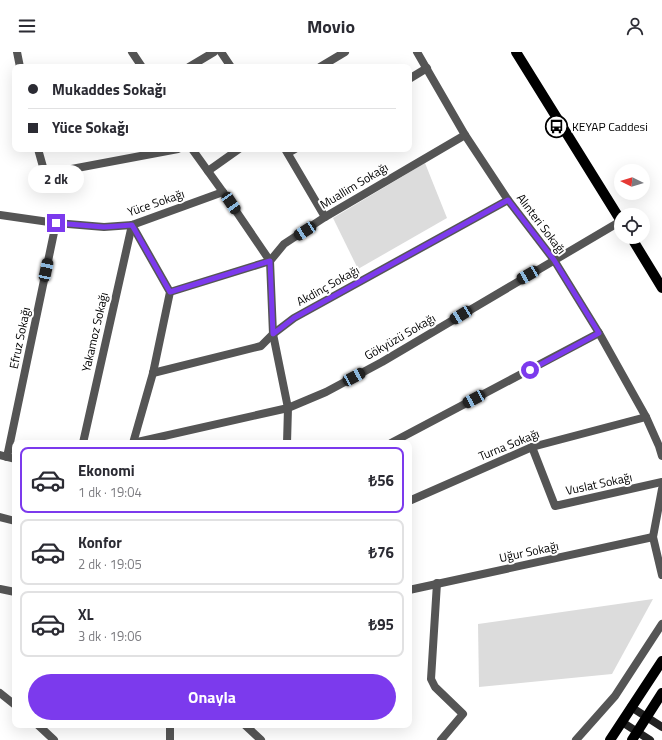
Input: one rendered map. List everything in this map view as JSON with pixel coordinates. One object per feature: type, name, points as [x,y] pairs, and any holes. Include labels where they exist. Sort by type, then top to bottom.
[{"type":"main road","points":[[516,52],[614,210]]},
{"type":"main road","points":[[635,244],[662,288]]},
{"type":"main road","points":[[610,740],[662,661]]},
{"type":"main road","points":[[634,736],[662,693]]},
{"type":"street","points":[[17,52],[19,64]]},
{"type":"street","points":[[132,52],[140,64]]},
{"type":"street","points":[[194,64],[214,52]]},
{"type":"street","points":[[221,52],[229,64]]},
{"type":"street","points":[[325,64],[346,52]]},
{"type":"street","name":"Alınteri Sokağı","points":[[417,52],[465,135],[508,200],[554,260],[599,333],[646,417],[662,456]]},
{"type":"street","points":[[412,77],[427,68]]},
{"type":"street","name":"Muallim Sokağı","points":[[270,261],[284,244],[465,135]]},
{"type":"street","points":[[39,152],[45,174],[162,152]]},
{"type":"street","points":[[194,152],[270,261],[273,334],[288,408],[287,440]]},
{"type":"street","points":[[208,171],[235,152]]},
{"type":"street","points":[[291,152],[326,218]]},
{"type":"street","name":"Yüce Sokağı","points":[[0,215],[56,223],[104,227],[132,225],[223,192]]},
{"type":"street","name":"Akdinç Sokağı","points":[[153,373],[261,346],[273,334],[294,318],[508,200]]},
{"type":"street","name":"Efruz Sokağı","points":[[7,457],[56,223]]},
{"type":"street","points":[[132,225],[170,292],[153,373],[134,440]]},
{"type":"street","name":"Yakamoz Sokağı","points":[[84,440],[132,225]]},
{"type":"street","name":"Gökyüzü Sokağı","points":[[146,440],[288,408],[326,392],[382,362],[614,225]]},
{"type":"street","points":[[170,292],[270,261]]},
{"type":"street","points":[[397,440],[599,333]]},
{"type":"street","name":"Turna Sokağı","points":[[412,500],[532,447],[646,417]]},
{"type":"street","name":"Vuslat Sokağı","points":[[532,447],[555,506],[662,482]]},
{"type":"street","points":[[662,489],[653,537],[662,575]]},
{"type":"street","points":[[0,517],[12,520]]},
{"type":"street","name":"Uğur Sokağı","points":[[412,589],[653,537]]},
{"type":"street","points":[[438,583],[431,679],[435,687],[463,714],[441,740]]},
{"type":"street","points":[[0,588],[12,591]]},
{"type":"street","points":[[576,740],[615,696],[662,624]]},
{"type":"street","points":[[0,693],[12,702]]},
{"type":"street","points":[[631,707],[662,727]]},
{"type":"street","points":[[622,722],[634,736],[650,740]]},
{"type":"street","points":[[41,728],[54,740]]},
{"type":"street","points":[[170,728],[170,740]]},
{"type":"street","points":[[249,728],[261,740]]},
{"type":"shaded area","points":[[425,163],[447,218],[358,269],[333,218]]},
{"type":"shaded area","points":[[653,599],[612,674],[479,687],[478,624]]},
{"type":"place","name":"KEYAP Caddesi","points":[[556,127]]},
{"type":"route","points":[[56,223],[104,227],[132,225],[170,292],[270,261],[273,334],[294,318],[508,200],[554,260],[599,333],[530,370]]}]
